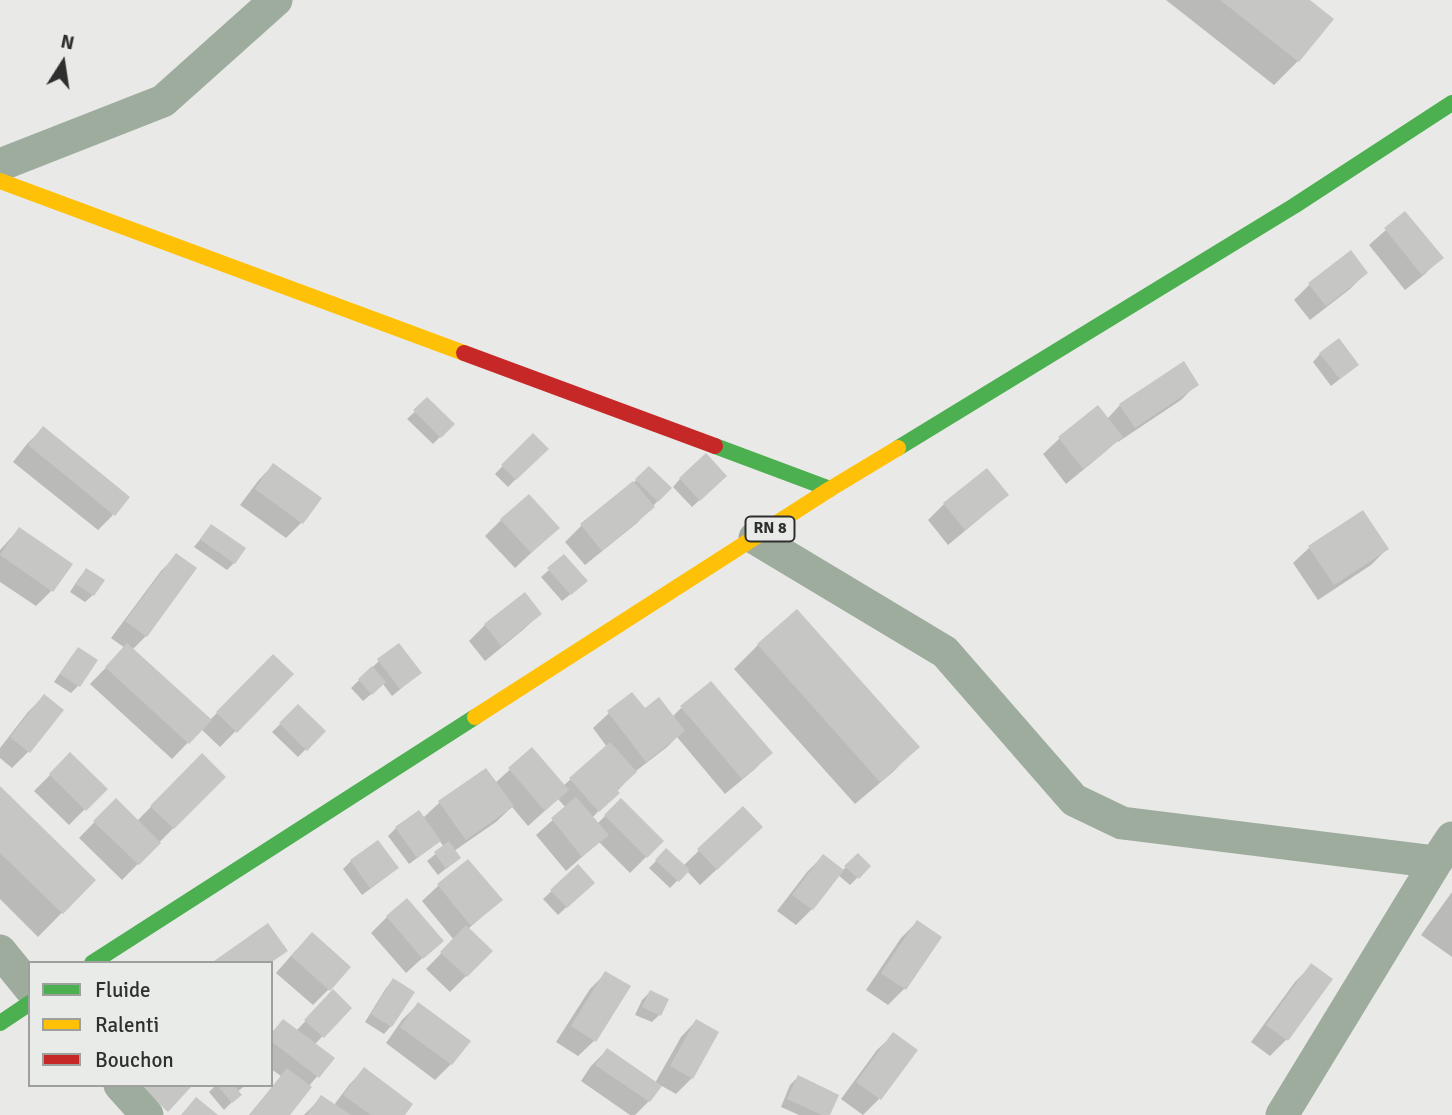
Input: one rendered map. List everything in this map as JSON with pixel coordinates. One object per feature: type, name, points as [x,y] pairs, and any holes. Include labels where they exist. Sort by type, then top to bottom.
[{"type":"main road","name":"RN 8","points":[[95,961],[830,489],[1294,206],[1452,103]]},
{"type":"main road","points":[[0,181],[830,489]]},
{"type":"main road","points":[[0,1023],[28,1004]]},
{"type":"street","points":[[0,165],[163,101],[276,0]]},
{"type":"street","points":[[755,538],[946,652],[1074,800],[1122,823],[1444,850],[1282,1115]]},
{"type":"street","points":[[0,951],[28,986]]},
{"type":"street","points":[[122,1087],[147,1115]]},
{"type":"building","points":[[1220,0],[1310,0],[1334,19],[1299,62]]},
{"type":"building","points":[[1405,211],[1444,258],[1422,275],[1384,228]]},
{"type":"building","points":[[1351,250],[1368,273],[1326,306],[1308,283]]},
{"type":"building","points":[[1339,338],[1359,365],[1340,379],[1319,353]]},
{"type":"building","points":[[1184,361],[1199,385],[1135,428],[1119,404]]},
{"type":"building","points":[[427,397],[455,424],[441,438],[413,410]]},
{"type":"building","points":[[1098,405],[1123,437],[1083,469],[1058,437]]},
{"type":"building","points":[[43,426],[130,497],[115,516],[28,445]]},
{"type":"building","points":[[533,433],[549,449],[516,480],[501,465]]},
{"type":"building","points":[[706,453],[727,476],[700,501],[679,478]]},
{"type":"building","points":[[273,463],[322,498],[303,524],[255,489]]},
{"type":"building","points":[[649,466],[672,488],[658,502],[635,479]]},
{"type":"building","points":[[987,468],[1009,495],[965,530],[943,503]]},
{"type":"building","points":[[633,481],[655,507],[602,551],[580,524]]},
{"type":"building","points":[[529,494],[560,528],[531,553],[500,519]]},
{"type":"building","points":[[1363,510],[1389,549],[1334,585],[1308,546]]},
{"type":"building","points":[[211,524],[246,548],[235,564],[200,539]]},
{"type":"building","points":[[19,527],[73,564],[53,592],[0,555]]},
{"type":"building","points":[[176,553],[197,568],[147,637],[125,621]]},
{"type":"building","points":[[564,554],[588,581],[571,595],[547,568]]},
{"type":"building","points":[[86,568],[105,580],[94,596],[76,584]]},
{"type":"building","points":[[525,592],[542,614],[501,646],[484,624]]},
{"type":"building","points":[[797,609],[920,747],[880,782],[757,644]]},
{"type":"building","points":[[127,643],[212,720],[189,744],[105,667]]},
{"type":"building","points":[[399,643],[422,673],[400,689],[377,659]]},
{"type":"building","points":[[78,647],[98,660],[80,687],[60,674]]},
{"type":"building","points":[[273,654],[294,674],[237,733],[216,712]]},
{"type":"building","points":[[372,666],[386,682],[372,695],[358,679]]},
{"type":"building","points":[[711,681],[773,753],[742,779],[680,706]]},
{"type":"building","points":[[632,692],[645,708],[659,697],[685,731],[646,762],[607,711]]},
{"type":"building","points":[[44,694],[64,710],[30,753],[10,737]]},
{"type":"building","points":[[298,704],[326,731],[307,751],[279,723]]},
{"type":"building","points":[[610,742],[637,772],[617,790],[620,793],[599,812],[569,778]]},
{"type":"building","points":[[532,747],[569,790],[545,811],[508,768]]},
{"type":"building","points":[[70,752],[108,789],[86,811],[49,774]]},
{"type":"building","points":[[202,753],[226,777],[174,829],[150,806]]},
{"type":"building","points":[[486,768],[514,806],[466,840],[438,801]]},
{"type":"building","points":[[0,786],[96,880],[63,914],[0,853]]},
{"type":"building","points":[[576,797],[609,835],[582,857],[551,818]]},
{"type":"building","points":[[116,798],[161,843],[139,865],[93,821]]},
{"type":"building","points":[[621,798],[664,841],[647,858],[604,815]]},
{"type":"building","points":[[743,806],[763,827],[717,870],[697,849]]},
{"type":"building","points":[[419,810],[441,841],[417,858],[395,827]]},
{"type":"building","points":[[378,840],[399,868],[370,888],[350,860]]},
{"type":"building","points":[[449,841],[461,858],[446,869],[434,852]]},
{"type":"building","points":[[666,848],[690,870],[679,882],[655,860]]},
{"type":"building","points":[[858,853],[871,866],[859,879],[844,866]]},
{"type":"building","points":[[823,854],[844,870],[813,910],[792,895]]},
{"type":"building","points":[[468,859],[503,900],[471,926],[437,884]]},
{"type":"building","points":[[578,864],[595,883],[567,908],[550,890]]},
{"type":"building","points":[[407,898],[444,941],[423,959],[386,916]]},
{"type":"building","points":[[917,920],[942,937],[906,990],[881,973]]},
{"type":"building","points":[[268,923],[288,951],[273,961],[214,961]]},
{"type":"building","points":[[466,925],[493,951],[467,977],[440,952]]},
{"type":"building","points":[[312,932],[351,967],[330,991],[291,956]]},
{"type":"building","points":[[1311,963],[1333,979],[1288,1041],[1266,1025]]},
{"type":"building","points":[[605,971],[631,986],[596,1042],[571,1026]]},
{"type":"building","points":[[393,978],[415,992],[392,1027],[371,1014]]},
{"type":"building","points":[[333,989],[352,1008],[324,1038],[304,1020]]},
{"type":"building","points":[[650,990],[669,999],[661,1016],[642,1007]]},
{"type":"building","points":[[418,1002],[471,1041],[452,1065],[400,1027]]},
{"type":"building","points":[[283,1019],[335,1058],[319,1078],[273,1043],[273,1032]]},
{"type":"building","points":[[696,1019],[719,1032],[693,1079],[670,1066]]},
{"type":"building","points":[[893,1032],[918,1050],[881,1100],[856,1082]]},
{"type":"building","points":[[607,1048],[662,1086],[650,1102],[595,1065]]},
{"type":"building","points":[[364,1067],[413,1104],[405,1115],[371,1115],[343,1095]]},
{"type":"building","points":[[287,1068],[312,1087],[290,1115],[250,1115]]},
{"type":"building","points":[[798,1075],[839,1095],[830,1115],[822,1115],[787,1099]]},
{"type":"building","points":[[141,1087],[191,1087],[168,1112]]},
{"type":"building","points":[[219,1087],[236,1087],[242,1095],[232,1103]]},
{"type":"building","points":[[321,1095],[351,1115],[307,1115]]},
{"type":"building","points":[[196,1097],[218,1115],[181,1115]]},
{"type":"traffic: fast","points":[[898,448],[1294,206],[1452,103]]},
{"type":"traffic: fast","points":[[715,446],[830,489]]},
{"type":"traffic: fast","points":[[95,961],[475,717]]},
{"type":"traffic: fast","points":[[0,1023],[28,1004]]},
{"type":"traffic: slow","points":[[0,181],[464,353]]},
{"type":"traffic: slow","points":[[475,717],[898,448]]},
{"type":"traffic: jam","points":[[464,353],[715,446]]}]
